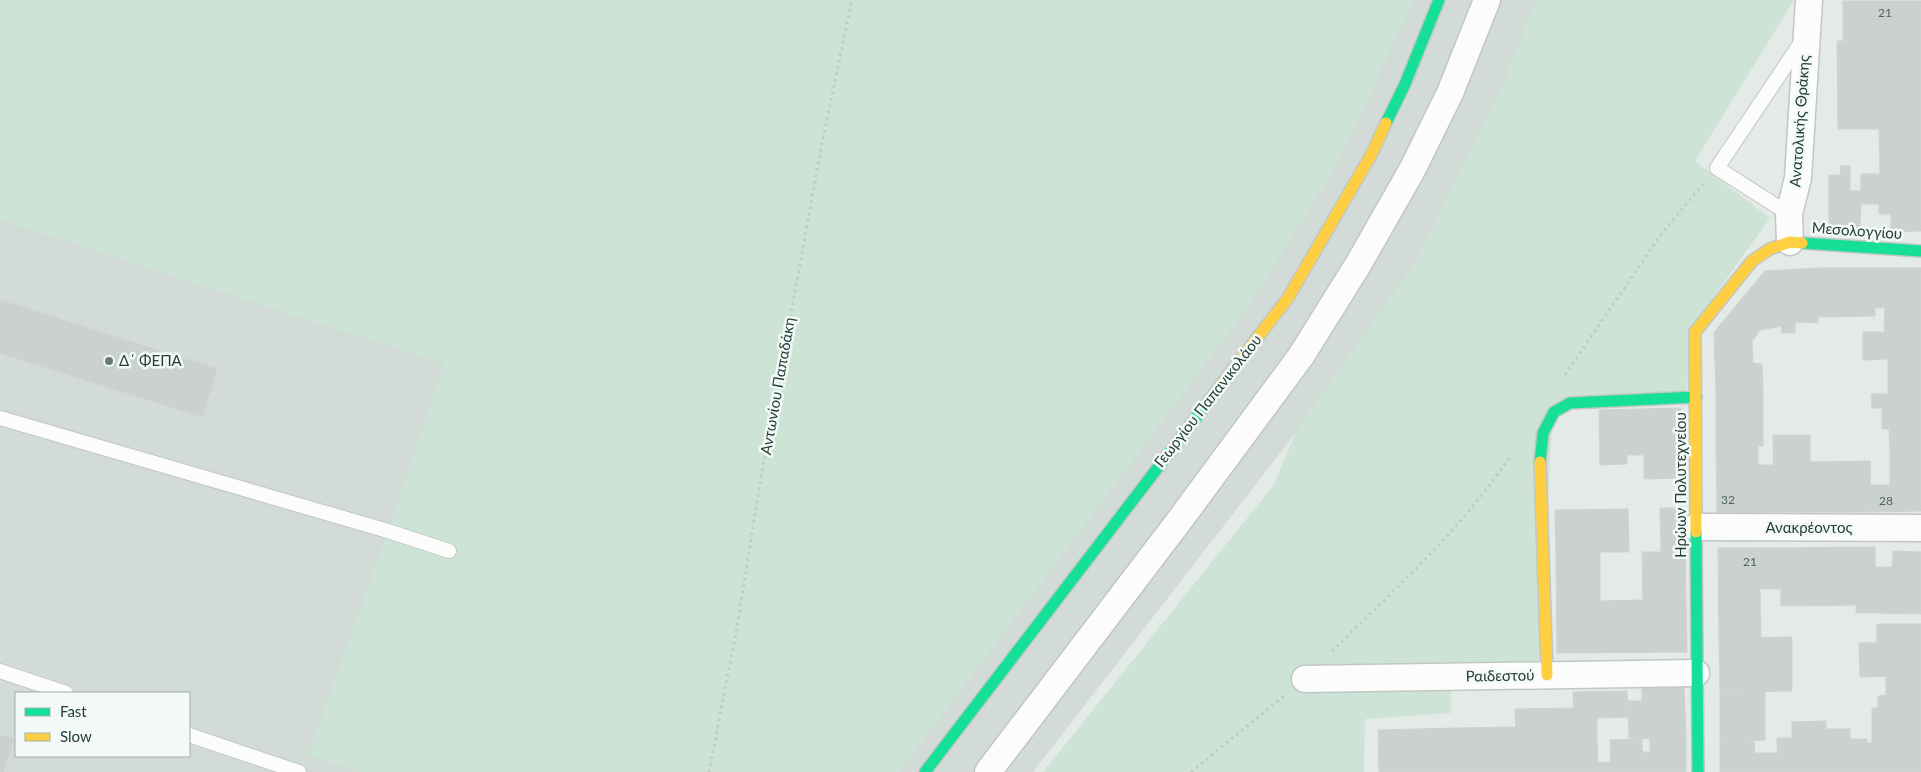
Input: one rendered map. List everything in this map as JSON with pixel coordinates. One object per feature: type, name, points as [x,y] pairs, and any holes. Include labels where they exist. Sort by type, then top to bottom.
[{"type":"street","name":"Γεωργίου Παπανικολάου","points":[[925,772],[1144,483],[1288,298],[1371,155],[1405,84],[1439,0]]},
{"type":"street","points":[[988,772],[1173,529],[1301,356],[1359,262],[1412,170],[1450,93],[1487,0]]},
{"type":"street","name":"Ανατολικής Θράκης","points":[[1790,242],[1789,214],[1798,178],[1809,0]]},
{"type":"street","name":"Μεσολογγίου","points":[[1790,242],[1921,251]]},
{"type":"street","name":"Ηρώων Πολυτεχνείου","points":[[1698,772],[1695,332],[1752,260],[1770,249],[1790,242]]},
{"type":"street","points":[[1547,675],[1540,467],[1543,433],[1554,412],[1570,403],[1696,397]]},
{"type":"street","name":"Ανακρέοντος","points":[[1696,527],[1921,528]]},
{"type":"street","name":"Ραιδεστού","points":[[1305,678],[1696,673]]},
{"type":"lane","points":[[1789,214],[1717,168],[1806,35]]},
{"type":"lane","points":[[0,418],[388,531],[449,551]]},
{"type":"lane","points":[[0,671],[63,692]]},
{"type":"lane","points":[[190,735],[299,772]]},
{"type":"path","name":"Αντωνίου Παπαδάκη","points":[[709,772],[736,633],[773,412],[822,143],[852,0]]},
{"type":"path","points":[[1561,382],[1659,237],[1717,168]]},
{"type":"path","points":[[1191,772],[1305,678],[1428,557],[1492,484],[1513,453]]},
{"type":"shaded area","points":[[0,0],[1537,0],[1500,93],[1420,260],[1301,426],[1033,772],[0,772]]},
{"type":"green space","points":[[0,0],[1415,0],[1330,176],[1248,307],[900,772],[360,772],[308,755],[388,531],[444,364],[0,220]]},
{"type":"green space","points":[[1536,0],[1794,0],[1695,161],[1770,218],[1691,329],[1687,390],[1553,405],[1539,663],[1451,668],[1451,713],[1365,719],[1364,772],[1043,772],[1273,486],[1299,426],[1417,260],[1500,92]]},
{"type":"building","points":[[1843,1],[1921,1],[1921,41],[1843,41]]},
{"type":"building","points":[[1837,41],[1921,41],[1921,129],[1838,129]]},
{"type":"building","points":[[1879,129],[1921,129],[1921,231],[1891,232],[1891,214],[1879,214],[1879,204],[1861,204],[1861,174],[1880,174]]},
{"type":"building","points":[[1840,166],[1850,166],[1850,191],[1861,191],[1860,232],[1829,232],[1829,175],[1841,175]]},
{"type":"building","points":[[1817,268],[1818,323],[1795,322],[1795,333],[1781,333],[1782,326],[1760,330],[1752,341],[1753,363],[1762,364],[1763,390],[1716,390],[1714,332],[1765,271]]},
{"type":"building","points":[[1817,268],[1874,268],[1875,316],[1817,317]]},
{"type":"building","points":[[1874,268],[1921,268],[1921,332],[1884,332],[1885,308],[1875,308]]},
{"type":"building","name":"Δ΄ ΦΕΠΑ","points":[[0,300],[217,369],[202,417],[0,353]]},
{"type":"building","points":[[1863,332],[1921,332],[1921,394],[1888,394],[1888,359],[1863,360]]},
{"type":"building","points":[[1716,390],[1763,390],[1763,421],[1716,422]]},
{"type":"building","points":[[1871,394],[1921,394],[1921,452],[1890,452],[1889,429],[1882,429],[1882,408],[1872,408]]},
{"type":"building","points":[[1681,408],[1682,478],[1644,479],[1644,455],[1627,455],[1627,464],[1600,465],[1599,410]]},
{"type":"building","points":[[1763,421],[1763,446],[1716,446],[1716,422]]},
{"type":"building","points":[[1773,435],[1810,435],[1810,462],[1870,461],[1871,512],[1774,512]]},
{"type":"building","points":[[1716,446],[1758,446],[1758,465],[1773,465],[1774,512],[1717,513]]},
{"type":"building","points":[[1890,452],[1921,452],[1921,511],[1871,512],[1871,485],[1890,485]]},
{"type":"building","points":[[1660,508],[1684,508],[1685,552],[1661,552]]},
{"type":"building","points":[[1628,509],[1629,552],[1556,552],[1555,510]]},
{"type":"building","points":[[1856,547],[1856,605],[1781,606],[1781,548]]},
{"type":"building","points":[[1856,547],[1875,547],[1876,613],[1856,613]]},
{"type":"building","points":[[1718,548],[1781,548],[1781,589],[1760,589],[1761,638],[1719,638]]},
{"type":"building","points":[[1893,551],[1921,552],[1921,592],[1876,591],[1875,567],[1892,567]]},
{"type":"building","points":[[1556,552],[1600,552],[1600,601],[1643,600],[1642,552],[1685,552],[1687,652],[1557,653]]},
{"type":"building","points":[[1876,591],[1921,592],[1921,614],[1876,613]]},
{"type":"building","points":[[1877,624],[1921,624],[1921,642],[1877,643]]},
{"type":"building","points":[[1792,637],[1792,691],[1720,692],[1719,638]]},
{"type":"building","points":[[1921,642],[1921,742],[1872,743],[1872,708],[1878,708],[1878,696],[1886,695],[1886,676],[1860,677],[1859,643]]},
{"type":"building","points":[[1684,686],[1686,738],[1629,739],[1628,701],[1642,701],[1642,687]]},
{"type":"building","points":[[1627,691],[1628,717],[1597,718],[1597,741],[1574,742],[1573,692]]},
{"type":"building","points":[[1720,692],[1765,692],[1765,715],[1720,715]]},
{"type":"building","points":[[1574,708],[1575,772],[1517,772],[1515,709]]},
{"type":"building","points":[[1720,715],[1765,715],[1765,740],[1720,741]]},
{"type":"building","points":[[1826,721],[1826,772],[1778,772],[1777,738],[1792,738],[1792,722]]},
{"type":"building","points":[[1516,727],[1517,772],[1455,772],[1454,728]]},
{"type":"building","points":[[1454,728],[1455,772],[1419,772],[1418,729]]},
{"type":"building","points":[[1418,729],[1419,772],[1379,772],[1378,730]]},
{"type":"building","points":[[1826,729],[1850,729],[1850,739],[1867,739],[1867,743],[1921,742],[1921,772],[1826,772]]},
{"type":"building","points":[[0,735],[14,739],[3,772],[0,772]]},
{"type":"building","points":[[1686,738],[1686,772],[1643,772],[1643,752],[1650,752],[1650,739]]},
{"type":"building","points":[[1642,739],[1643,772],[1611,772],[1610,740]]},
{"type":"building","points":[[1597,741],[1598,763],[1610,762],[1611,772],[1575,772],[1574,742]]},
{"type":"building","points":[[1720,741],[1754,741],[1755,753],[1778,753],[1778,772],[1720,772]]},
{"type":"traffic: fast","points":[[1386,123],[1405,84],[1439,0]]},
{"type":"traffic: fast","points":[[1802,243],[1921,251]]},
{"type":"traffic: fast","points":[[925,772],[1221,385]]},
{"type":"traffic: fast","points":[[1540,462],[1543,433],[1554,412],[1570,403],[1696,397]]},
{"type":"traffic: fast","points":[[1696,532],[1698,772]]},
{"type":"traffic: slow","points":[[1221,385],[1288,298],[1371,155],[1386,123]]},
{"type":"traffic: slow","points":[[1696,532],[1695,332],[1752,261],[1770,249],[1790,242],[1802,243]]},
{"type":"traffic: slow","points":[[1540,462],[1547,675]]},
{"type":"place","name":"Δ΄ ΦΕΠΑ","points":[[109,361]]}]
